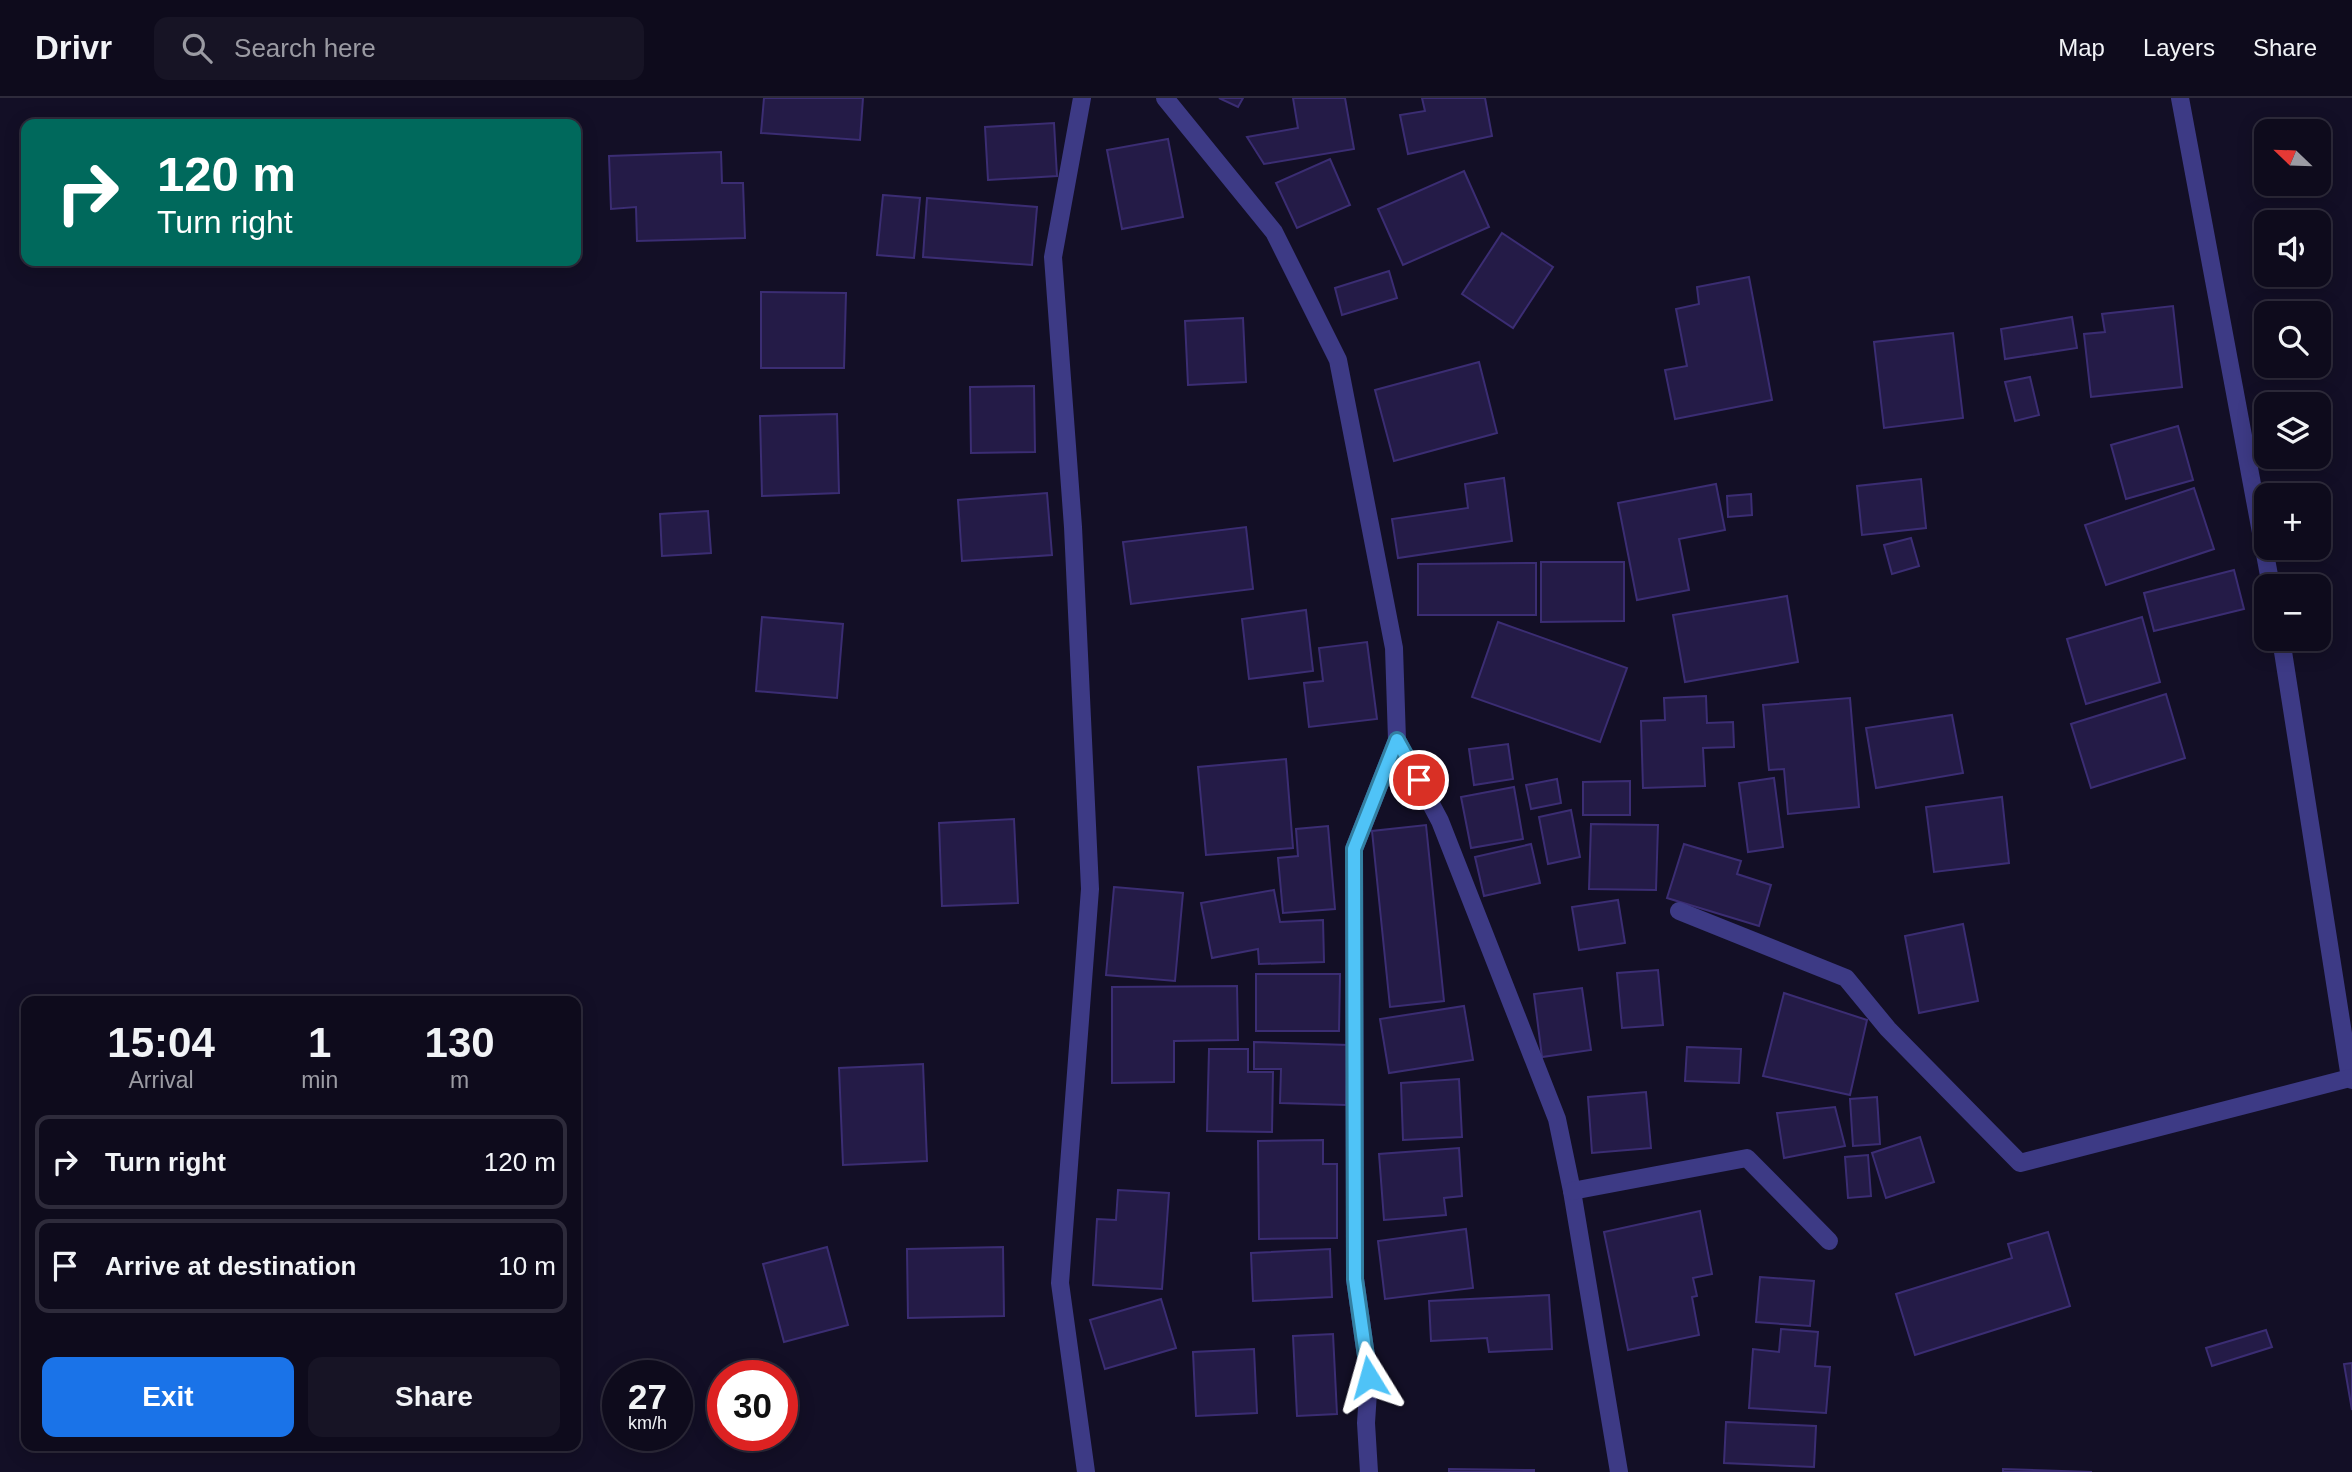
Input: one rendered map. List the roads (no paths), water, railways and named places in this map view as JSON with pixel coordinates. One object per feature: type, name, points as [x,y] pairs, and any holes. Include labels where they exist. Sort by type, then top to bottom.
[{"type":"street","points":[[1082,98],[1053,257],[1073,527],[1090,889],[1060,1283],[1086,1472]]},
{"type":"street","points":[[1165,98],[1275,232],[1338,360],[1394,648],[1397,740],[1354,849],[1355,1279],[1369,1377],[1366,1423],[1369,1472]]},
{"type":"street","points":[[2180,98],[2269,574]]},
{"type":"street","points":[[1679,911],[1846,978],[1888,1029],[2020,1163],[2351,1079],[2283,651]]},
{"type":"street","points":[[1397,740],[1440,821],[1557,1119],[1572,1191],[1619,1472]]},
{"type":"street","points":[[1572,1191],[1747,1158],[1829,1241]]}]
